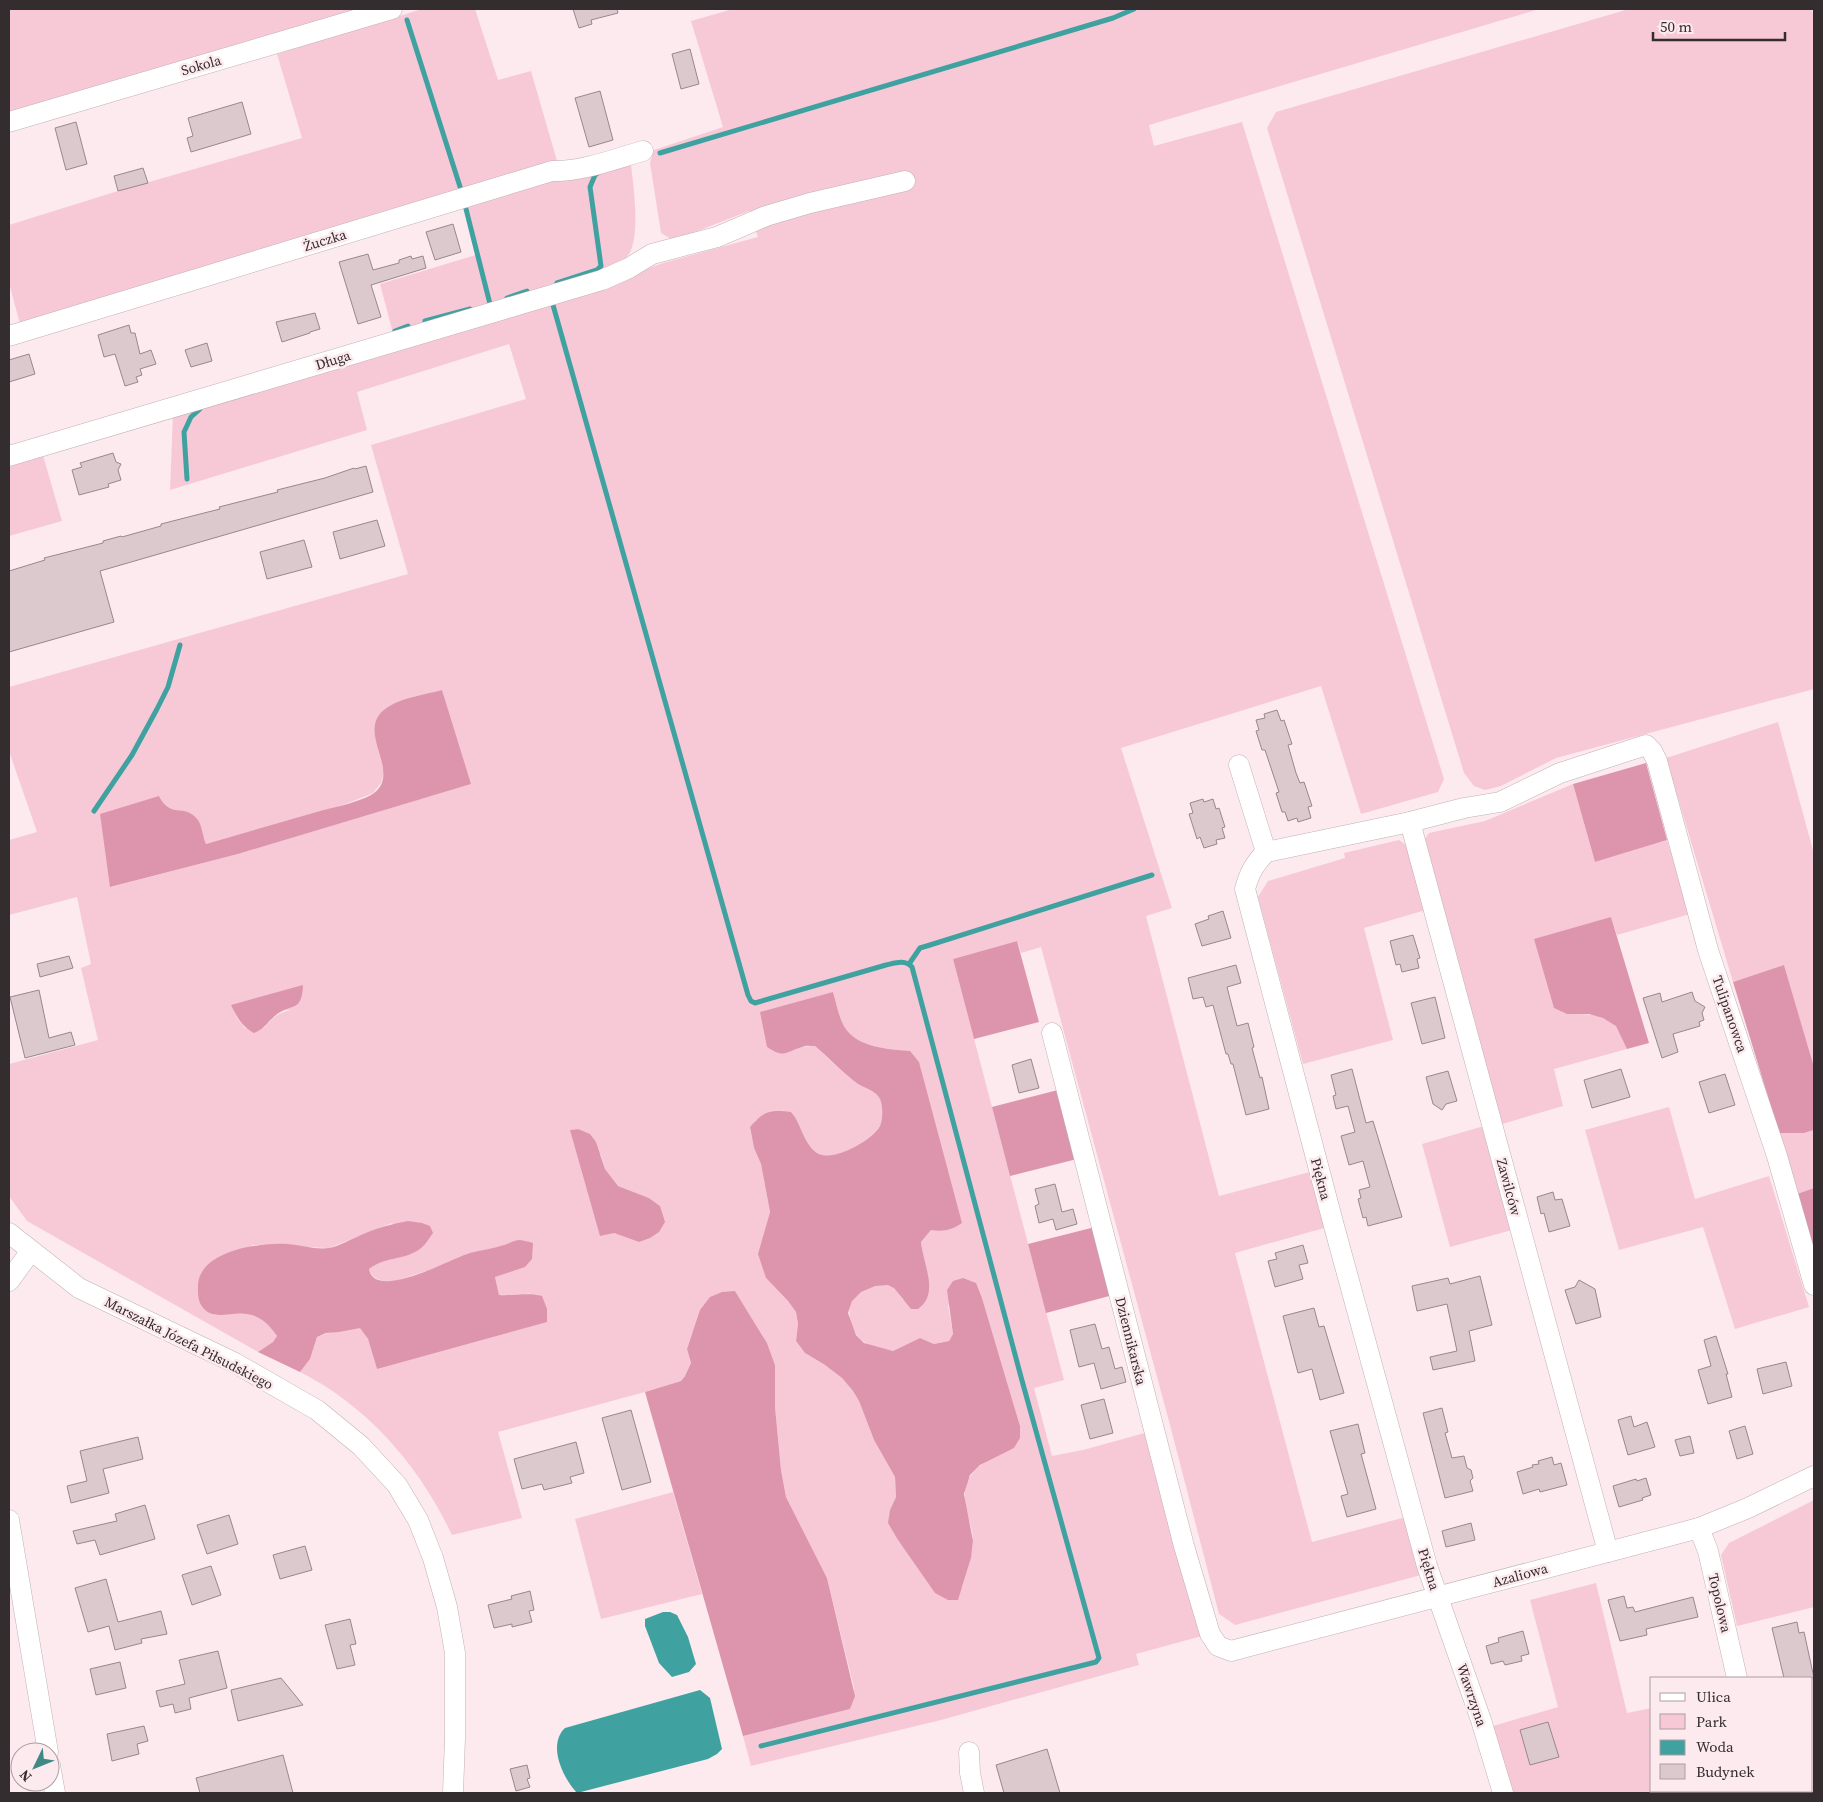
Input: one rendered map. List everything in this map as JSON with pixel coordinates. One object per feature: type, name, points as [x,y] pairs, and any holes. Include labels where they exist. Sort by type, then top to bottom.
[{"type":"street","name":"Sokola","points":[[9,122],[392,9]]},
{"type":"street","name":"Żuczka","points":[[9,336],[552,171],[563,172],[579,169],[643,151]]},
{"type":"street","name":"Długa","points":[[9,456],[602,280],[629,268],[652,254],[717,237],[766,216],[810,202],[905,182]]},
{"type":"street","name":"Tulipanowca","points":[[1410,822],[1464,808],[1500,802],[1560,773],[1646,746],[1652,752],[1657,760],[1708,950],[1778,1156],[1814,1284]]},
{"type":"street","points":[[1239,765],[1266,852],[1410,822]]},
{"type":"street","name":"Zawilców","points":[[1410,822],[1608,1552]]},
{"type":"street","name":"Piękna","points":[[1266,852],[1256,862],[1249,875],[1245,890],[1339,1245],[1437,1597]]},
{"type":"street","name":"Dziennikarska","points":[[1052,1033],[1184,1546],[1210,1634],[1218,1646]]},
{"type":"street","name":"Marszałka Józefa Piłsudskiego","points":[[9,1233],[79,1288],[140,1319],[235,1363],[317,1410],[360,1446],[397,1486],[418,1520],[434,1558],[447,1606],[454,1653],[455,1738],[453,1793]]},
{"type":"street","points":[[9,1281],[31,1252]]},
{"type":"street","name":"Azaliowa","points":[[1218,1646],[1231,1651],[1699,1528],[1748,1508],[1814,1476]]},
{"type":"street","points":[[9,1520],[46,1742]]},
{"type":"street","name":"Topolowa","points":[[1699,1528],[1708,1551],[1737,1677]]},
{"type":"street","name":"Wawrzyna","points":[[1437,1597],[1478,1712],[1503,1793]]},
{"type":"street","points":[[969,1752],[970,1773],[974,1793]]},
{"type":"green space","points":[[9,9],[378,9],[9,116]]},
{"type":"green space","points":[[422,9],[475,9],[498,80],[531,71],[557,161],[20,324],[9,283],[9,225],[118,191],[302,138],[277,54]]},
{"type":"green space","points":[[733,9],[1536,10],[1149,125],[1154,146],[1242,122],[1444,779],[1438,792],[1361,814],[1321,686],[1121,748],[1172,908],[1146,916],[1219,1196],[1310,1172],[1324,1228],[1235,1253],[1312,1542],[1406,1517],[1421,1575],[1235,1625],[1219,1614],[1041,947],[1021,953],[1017,941],[953,959],[1064,1380],[1034,1388],[1052,1456],[1083,1450],[1148,1432],[1202,1636],[1136,1654],[1139,1665],[941,1720],[751,1766],[743,1736],[850,1709],[854,1688],[827,1578],[786,1497],[781,1470],[775,1407],[775,1365],[767,1343],[735,1291],[692,1334],[687,1349],[691,1363],[681,1381],[498,1432],[522,1518],[452,1535],[424,1486],[389,1441],[348,1402],[300,1372],[310,1359],[317,1337],[321,1335],[360,1327],[368,1339],[377,1369],[531,1293],[516,1296],[499,1295],[495,1277],[505,1273],[519,1240],[393,1282],[375,1278],[369,1269],[377,1262],[416,1252],[392,1223],[329,1248],[288,1244],[252,1245],[209,1313],[247,1314],[261,1319],[277,1336],[273,1342],[258,1352],[27,1221],[9,1196],[9,1064],[98,1040],[81,968],[91,964],[77,897],[9,915],[9,840],[37,832],[9,751],[9,687],[408,574],[371,445],[526,399],[509,344],[357,392],[367,430],[170,490],[173,414],[618,279],[663,263],[758,237],[749,211],[677,239],[671,239],[661,233],[650,163],[654,150],[723,127],[691,21]],"holes":[[[442,690],[470,784],[238,854],[111,887],[159,796],[164,805],[171,811],[186,812],[195,818],[206,844],[346,804],[373,793],[381,783],[384,773],[375,735],[407,699]],[[833,992],[842,1022],[853,1037],[881,1048],[910,1051],[931,1230],[921,1242],[928,1275],[903,1300],[894,1288],[889,1285],[883,1284],[865,1289],[852,1300],[849,1311],[851,1323],[860,1339],[874,1347],[893,1351],[920,1338],[934,1344],[949,1341],[953,1334],[948,1305],[975,1283],[982,1298],[1020,1426],[1014,1448],[997,1455],[981,1465],[969,1478],[965,1502],[973,1542],[962,1588],[915,1562],[898,1540],[890,1510],[896,1497],[895,1477],[874,1440],[859,1401],[842,1378],[805,1353],[796,1341],[798,1324],[796,1312],[766,1278],[763,1237],[770,1212],[761,1164],[754,1148],[750,1128],[756,1120],[791,1112],[813,1150],[824,1155],[832,1155],[852,1148],[876,1132],[882,1120],[881,1102],[876,1094],[858,1084],[815,1046],[802,1047],[782,1054],[767,1047]],[[232,1005],[290,1010],[276,1016],[264,1028],[245,1028],[237,1018]],[[578,1129],[601,1155],[605,1169],[618,1186],[649,1198],[660,1206],[639,1242],[614,1233],[570,1130]]]},
{"type":"green space","points":[[1629,9],[1812,9],[1814,20],[1814,689],[1556,758],[1501,786],[1485,790],[1474,786],[1464,773],[1267,128],[1276,112]]},
{"type":"green space","points":[[630,157],[635,204],[634,241],[630,252],[619,265],[394,337],[380,284],[479,254],[466,205]]},
{"type":"green space","points":[[42,452],[62,521],[9,536],[9,462]]},
{"type":"green space","points":[[1778,722],[1814,854],[1814,1067],[1784,965],[1733,982],[1666,758]]},
{"type":"green space","points":[[1573,784],[1595,862],[1667,840],[1690,914],[1617,935],[1611,917],[1567,1014],[1603,1017],[1609,1020],[1619,1030],[1627,1049],[1554,1069],[1563,1106],[1502,1124],[1423,842],[1429,833],[1485,821]]},
{"type":"green space","points":[[1399,840],[1409,847],[1426,910],[1364,928],[1393,1040],[1303,1064],[1258,897],[1268,881],[1345,858],[1344,853]]},
{"type":"green space","points":[[1669,1107],[1695,1199],[1769,1176],[1809,1307],[1735,1329],[1703,1227],[1619,1250],[1585,1130]]},
{"type":"green space","points":[[1484,1126],[1512,1230],[1450,1247],[1422,1144]]},
{"type":"green space","points":[[1814,1130],[1814,1188],[1797,1194],[1779,1133],[1804,1133]]},
{"type":"green space","points":[[673,1492],[702,1594],[601,1619],[575,1519]]},
{"type":"green space","points":[[1814,1500],[1814,1607],[1737,1626],[1721,1555],[1729,1543]]},
{"type":"green space","points":[[1596,1583],[1627,1713],[1650,1708],[1650,1792],[1754,1793],[1512,1793],[1493,1726],[1558,1707],[1530,1600]]},
{"type":"shaded area","points":[[442,690],[471,784],[238,854],[110,887],[100,814],[159,796],[168,807],[188,812],[198,820],[206,844],[362,799],[374,793],[381,784],[382,762],[375,738],[378,716],[388,707],[401,701]]},
{"type":"shaded area","points":[[1646,763],[1667,840],[1595,862],[1573,784]]},
{"type":"shaded area","points":[[1611,917],[1649,1043],[1627,1049],[1616,1026],[1603,1018],[1589,1014],[1567,1014],[1554,1008],[1534,939]]},
{"type":"shaded area","points":[[1017,941],[1039,1022],[974,1039],[953,959]]},
{"type":"shaded area","points":[[1784,965],[1814,1067],[1814,1130],[1804,1133],[1779,1133],[1733,982]]},
{"type":"shaded area","points":[[303,985],[298,1004],[281,1011],[264,1027],[254,1033],[237,1017],[231,1005]]},
{"type":"shaded area","points":[[833,992],[842,1022],[853,1037],[881,1048],[910,1051],[919,1062],[962,1223],[947,1230],[931,1230],[921,1242],[929,1287],[925,1303],[918,1309],[911,1309],[894,1288],[888,1285],[875,1286],[861,1292],[852,1301],[848,1313],[856,1335],[864,1343],[893,1351],[920,1338],[934,1344],[949,1341],[953,1334],[947,1290],[953,1281],[963,1278],[976,1283],[1020,1426],[1020,1438],[1014,1448],[980,1465],[970,1475],[964,1494],[973,1541],[971,1558],[958,1600],[948,1600],[935,1593],[888,1523],[890,1510],[896,1497],[895,1477],[874,1440],[859,1401],[842,1378],[805,1353],[796,1341],[798,1324],[796,1312],[766,1278],[758,1254],[770,1212],[761,1164],[754,1148],[750,1127],[755,1121],[768,1112],[791,1112],[813,1150],[824,1155],[842,1153],[861,1143],[876,1132],[881,1123],[882,1109],[878,1096],[858,1084],[815,1046],[805,1046],[782,1054],[767,1047],[760,1012]]},
{"type":"shaded area","points":[[1058,1090],[1077,1159],[1010,1176],[992,1107]]},
{"type":"shaded area","points":[[578,1129],[590,1134],[596,1142],[605,1169],[618,1186],[649,1198],[660,1206],[665,1222],[659,1232],[639,1242],[614,1233],[600,1236],[570,1130]]},
{"type":"shaded area","points":[[1814,1188],[1814,1250],[1797,1194]]},
{"type":"shaded area","points":[[408,1221],[430,1226],[433,1233],[417,1251],[381,1262],[369,1269],[374,1278],[385,1281],[399,1280],[470,1253],[518,1240],[533,1243],[532,1259],[525,1267],[495,1277],[499,1295],[531,1294],[542,1296],[547,1309],[547,1322],[377,1369],[368,1339],[360,1328],[326,1333],[317,1337],[310,1359],[300,1372],[258,1352],[273,1342],[277,1336],[267,1324],[256,1317],[246,1314],[211,1314],[200,1303],[198,1284],[202,1272],[210,1263],[234,1250],[277,1244],[329,1248],[378,1228]]},
{"type":"shaded area","points":[[1095,1227],[1113,1295],[1046,1313],[1028,1244]]},
{"type":"shaded area","points":[[735,1291],[767,1343],[775,1365],[775,1407],[781,1470],[786,1497],[827,1578],[855,1696],[850,1709],[743,1736],[645,1392],[681,1381],[691,1363],[687,1349],[700,1310],[710,1297],[722,1292]]},
{"type":"water","points":[[663,1612],[677,1615],[688,1637],[696,1664],[689,1672],[672,1677],[659,1663],[645,1626],[645,1619]]},
{"type":"water","points":[[700,1690],[710,1698],[722,1749],[717,1754],[708,1759],[577,1793],[572,1787],[562,1770],[557,1752],[557,1743],[565,1728]]},
{"type":"building","points":[[573,9],[617,9],[618,13],[591,20],[592,24],[579,28]]},
{"type":"building","points":[[690,49],[699,84],[681,89],[672,54]]},
{"type":"building","points":[[600,91],[613,140],[589,147],[575,98]]},
{"type":"building","points":[[242,102],[251,134],[191,152],[187,138],[193,136],[188,118]]},
{"type":"building","points":[[76,122],[87,164],[66,170],[55,128]]},
{"type":"building","points":[[143,168],[148,183],[118,191],[114,176]]},
{"type":"building","points":[[453,224],[461,252],[435,260],[426,232]]},
{"type":"building","points":[[368,254],[373,270],[399,263],[399,260],[411,256],[412,259],[423,256],[426,268],[371,285],[381,317],[358,324],[339,262]]},
{"type":"building","points":[[315,313],[320,329],[282,342],[276,322]]},
{"type":"building","points":[[129,325],[131,333],[135,333],[140,354],[151,350],[156,364],[140,369],[142,375],[136,377],[138,382],[125,386],[115,354],[104,357],[98,335]]},
{"type":"building","points":[[207,343],[212,361],[191,367],[185,350]]},
{"type":"building","points":[[29,354],[35,374],[9,382],[9,360]]},
{"type":"building","points":[[113,453],[116,462],[121,464],[118,470],[121,480],[108,484],[109,487],[79,495],[72,470],[82,467],[80,463]]},
{"type":"building","points":[[366,466],[373,492],[100,571],[114,622],[9,652],[9,571],[45,560],[44,558],[103,543],[103,541],[161,526],[161,524],[220,509],[219,507],[278,492],[277,490]]},
{"type":"building","points":[[377,520],[385,546],[340,559],[333,532]]},
{"type":"building","points":[[304,540],[312,567],[267,579],[260,552]]},
{"type":"building","points":[[1277,710],[1281,721],[1284,720],[1292,744],[1288,745],[1296,773],[1300,783],[1304,782],[1312,806],[1308,807],[1311,818],[1298,822],[1297,818],[1288,821],[1285,812],[1282,812],[1276,793],[1279,792],[1265,750],[1262,750],[1256,731],[1259,730],[1256,720],[1265,718],[1264,714]]},
{"type":"building","points":[[1203,799],[1204,802],[1213,799],[1216,809],[1219,808],[1225,827],[1222,828],[1225,838],[1216,840],[1217,844],[1204,848],[1200,837],[1197,839],[1189,814],[1193,813],[1190,803]]},
{"type":"building","points":[[1223,911],[1231,938],[1202,946],[1195,924],[1209,919],[1208,916]]},
{"type":"building","points":[[1413,935],[1420,958],[1417,959],[1419,968],[1402,972],[1400,964],[1396,965],[1390,941]]},
{"type":"building","points":[[69,956],[73,968],[40,977],[37,964]]},
{"type":"building","points":[[1236,965],[1241,983],[1227,987],[1237,1026],[1248,1023],[1254,1047],[1252,1048],[1260,1078],[1262,1077],[1269,1109],[1246,1115],[1233,1064],[1231,1064],[1228,1054],[1226,1054],[1213,1005],[1206,1007],[1203,997],[1193,999],[1188,978]]},
{"type":"building","points":[[39,990],[49,1038],[71,1032],[75,1045],[25,1058],[10,997]]},
{"type":"building","points":[[1692,992],[1695,1001],[1705,1007],[1702,1013],[1704,1020],[1699,1022],[1700,1026],[1673,1034],[1678,1052],[1662,1058],[1643,998],[1660,993],[1662,1002]]},
{"type":"building","points":[[1435,997],[1445,1038],[1422,1044],[1411,1003]]},
{"type":"building","points":[[1031,1059],[1039,1088],[1019,1093],[1012,1065]]},
{"type":"building","points":[[1352,1069],[1366,1123],[1373,1121],[1402,1217],[1368,1226],[1366,1217],[1363,1218],[1358,1199],[1361,1198],[1359,1190],[1370,1187],[1363,1161],[1349,1165],[1341,1136],[1355,1132],[1348,1106],[1336,1109],[1333,1096],[1336,1095],[1331,1075]]},
{"type":"building","points":[[1621,1069],[1630,1097],[1592,1108],[1584,1080]]},
{"type":"building","points":[[1448,1071],[1457,1101],[1446,1104],[1442,1110],[1433,1104],[1426,1077]]},
{"type":"building","points":[[1725,1074],[1735,1105],[1709,1113],[1699,1082]]},
{"type":"building","points":[[1055,1184],[1062,1212],[1073,1209],[1077,1224],[1056,1230],[1053,1219],[1039,1223],[1035,1206],[1039,1204],[1035,1189]]},
{"type":"building","points":[[1553,1192],[1555,1200],[1562,1199],[1570,1226],[1549,1232],[1544,1213],[1541,1214],[1537,1197]]},
{"type":"building","points":[[1303,1245],[1308,1263],[1299,1265],[1303,1279],[1275,1287],[1268,1261],[1277,1259],[1275,1253]]},
{"type":"building","points":[[1480,1276],[1492,1325],[1469,1331],[1475,1361],[1433,1370],[1430,1357],[1457,1351],[1447,1304],[1417,1311],[1412,1286],[1448,1278],[1450,1284]]},
{"type":"building","points":[[1579,1280],[1595,1289],[1601,1317],[1576,1324],[1565,1290],[1575,1287]]},
{"type":"building","points":[[1314,1308],[1319,1327],[1324,1326],[1344,1393],[1320,1400],[1312,1369],[1298,1373],[1283,1316]]},
{"type":"building","points":[[1095,1324],[1102,1349],[1109,1347],[1115,1369],[1122,1367],[1126,1382],[1101,1389],[1094,1363],[1079,1367],[1070,1330]]},
{"type":"building","points":[[1716,1336],[1728,1374],[1726,1374],[1732,1397],[1708,1404],[1698,1370],[1711,1366],[1704,1340]]},
{"type":"building","points":[[1786,1362],[1792,1386],[1763,1394],[1757,1369]]},
{"type":"building","points":[[1104,1399],[1113,1433],[1090,1439],[1081,1405]]},
{"type":"building","points":[[1442,1408],[1448,1432],[1445,1433],[1452,1458],[1464,1456],[1467,1468],[1471,1470],[1473,1478],[1470,1481],[1473,1491],[1445,1498],[1423,1413]]},
{"type":"building","points":[[631,1410],[651,1482],[622,1490],[602,1418]]},
{"type":"building","points":[[1631,1416],[1634,1427],[1647,1422],[1655,1447],[1628,1455],[1618,1420]]},
{"type":"building","points":[[1358,1424],[1365,1453],[1361,1454],[1376,1509],[1347,1517],[1341,1496],[1348,1494],[1330,1431]]},
{"type":"building","points":[[1745,1426],[1753,1454],[1737,1459],[1729,1431]]},
{"type":"building","points":[[1690,1436],[1694,1453],[1680,1456],[1675,1440]]},
{"type":"building","points":[[138,1437],[143,1459],[103,1469],[109,1493],[71,1503],[67,1486],[87,1481],[80,1451]]},
{"type":"building","points":[[576,1442],[584,1473],[570,1477],[572,1483],[544,1490],[542,1484],[522,1489],[514,1459]]},
{"type":"building","points":[[1552,1457],[1554,1465],[1561,1463],[1567,1485],[1540,1492],[1539,1489],[1523,1494],[1517,1472],[1539,1464],[1538,1461]]},
{"type":"building","points":[[1646,1478],[1651,1495],[1642,1498],[1643,1500],[1619,1507],[1613,1486]]},
{"type":"building","points":[[145,1505],[155,1539],[100,1555],[95,1540],[77,1544],[73,1531],[117,1521],[115,1514]]},
{"type":"building","points":[[229,1515],[238,1544],[207,1554],[197,1525]]},
{"type":"building","points":[[1471,1523],[1475,1540],[1446,1547],[1442,1531]]},
{"type":"building","points":[[305,1546],[312,1570],[280,1579],[273,1555]]},
{"type":"building","points":[[211,1566],[221,1595],[192,1605],[182,1575]]},
{"type":"building","points":[[106,1579],[118,1622],[161,1611],[167,1634],[141,1639],[142,1643],[115,1650],[109,1626],[88,1632],[75,1588]]},
{"type":"building","points":[[530,1591],[534,1610],[529,1611],[532,1622],[512,1627],[512,1624],[494,1628],[488,1605],[512,1599],[511,1596]]},
{"type":"building","points":[[1624,1596],[1627,1608],[1633,1607],[1635,1612],[1693,1597],[1698,1617],[1646,1629],[1647,1635],[1620,1641],[1608,1600]]},
{"type":"building","points":[[350,1619],[356,1644],[350,1645],[355,1665],[337,1669],[325,1625]]},
{"type":"building","points":[[1797,1622],[1799,1633],[1804,1632],[1814,1678],[1784,1677],[1772,1628]]},
{"type":"building","points":[[1523,1631],[1529,1654],[1521,1656],[1522,1661],[1505,1665],[1503,1661],[1491,1664],[1486,1646],[1499,1642],[1498,1638]]},
{"type":"building","points":[[218,1651],[227,1688],[189,1698],[191,1709],[175,1713],[173,1704],[160,1707],[156,1691],[185,1684],[179,1660]]},
{"type":"building","points":[[120,1662],[126,1688],[96,1695],[90,1669]]},
{"type":"building","points":[[281,1678],[303,1705],[238,1721],[231,1690]]},
{"type":"building","points":[[1548,1722],[1559,1757],[1530,1765],[1520,1730]]},
{"type":"building","points":[[144,1726],[148,1741],[137,1744],[139,1754],[112,1761],[107,1734]]},
{"type":"building","points":[[1047,1749],[1060,1793],[1004,1793],[996,1765]]},
{"type":"building","points":[[283,1755],[293,1793],[200,1793],[196,1778]]},
{"type":"building","points":[[527,1765],[530,1778],[527,1779],[530,1787],[516,1791],[510,1769]]},
{"type":"waterway","points":[[660,153],[1113,18],[1134,9]]},
{"type":"waterway","points":[[407,20],[462,193]]},
{"type":"waterway","points":[[557,283],[597,270],[601,266],[590,187],[595,175],[599,172]]},
{"type":"waterway","points":[[466,209],[490,304]]},
{"type":"waterway","points":[[507,298],[527,291]]},
{"type":"waterway","points":[[553,305],[751,1001],[755,1003],[893,963],[903,962],[912,967],[1021,1377],[1099,1658],[1096,1662],[761,1746]]},
{"type":"waterway","points":[[425,321],[470,309]]},
{"type":"waterway","points":[[395,331],[408,326]]},
{"type":"waterway","points":[[187,479],[184,432],[191,417],[200,409]]},
{"type":"waterway","points":[[94,811],[132,755],[157,709],[168,687],[180,645]]},
{"type":"waterway","points":[[909,964],[920,948],[1152,875]]}]
